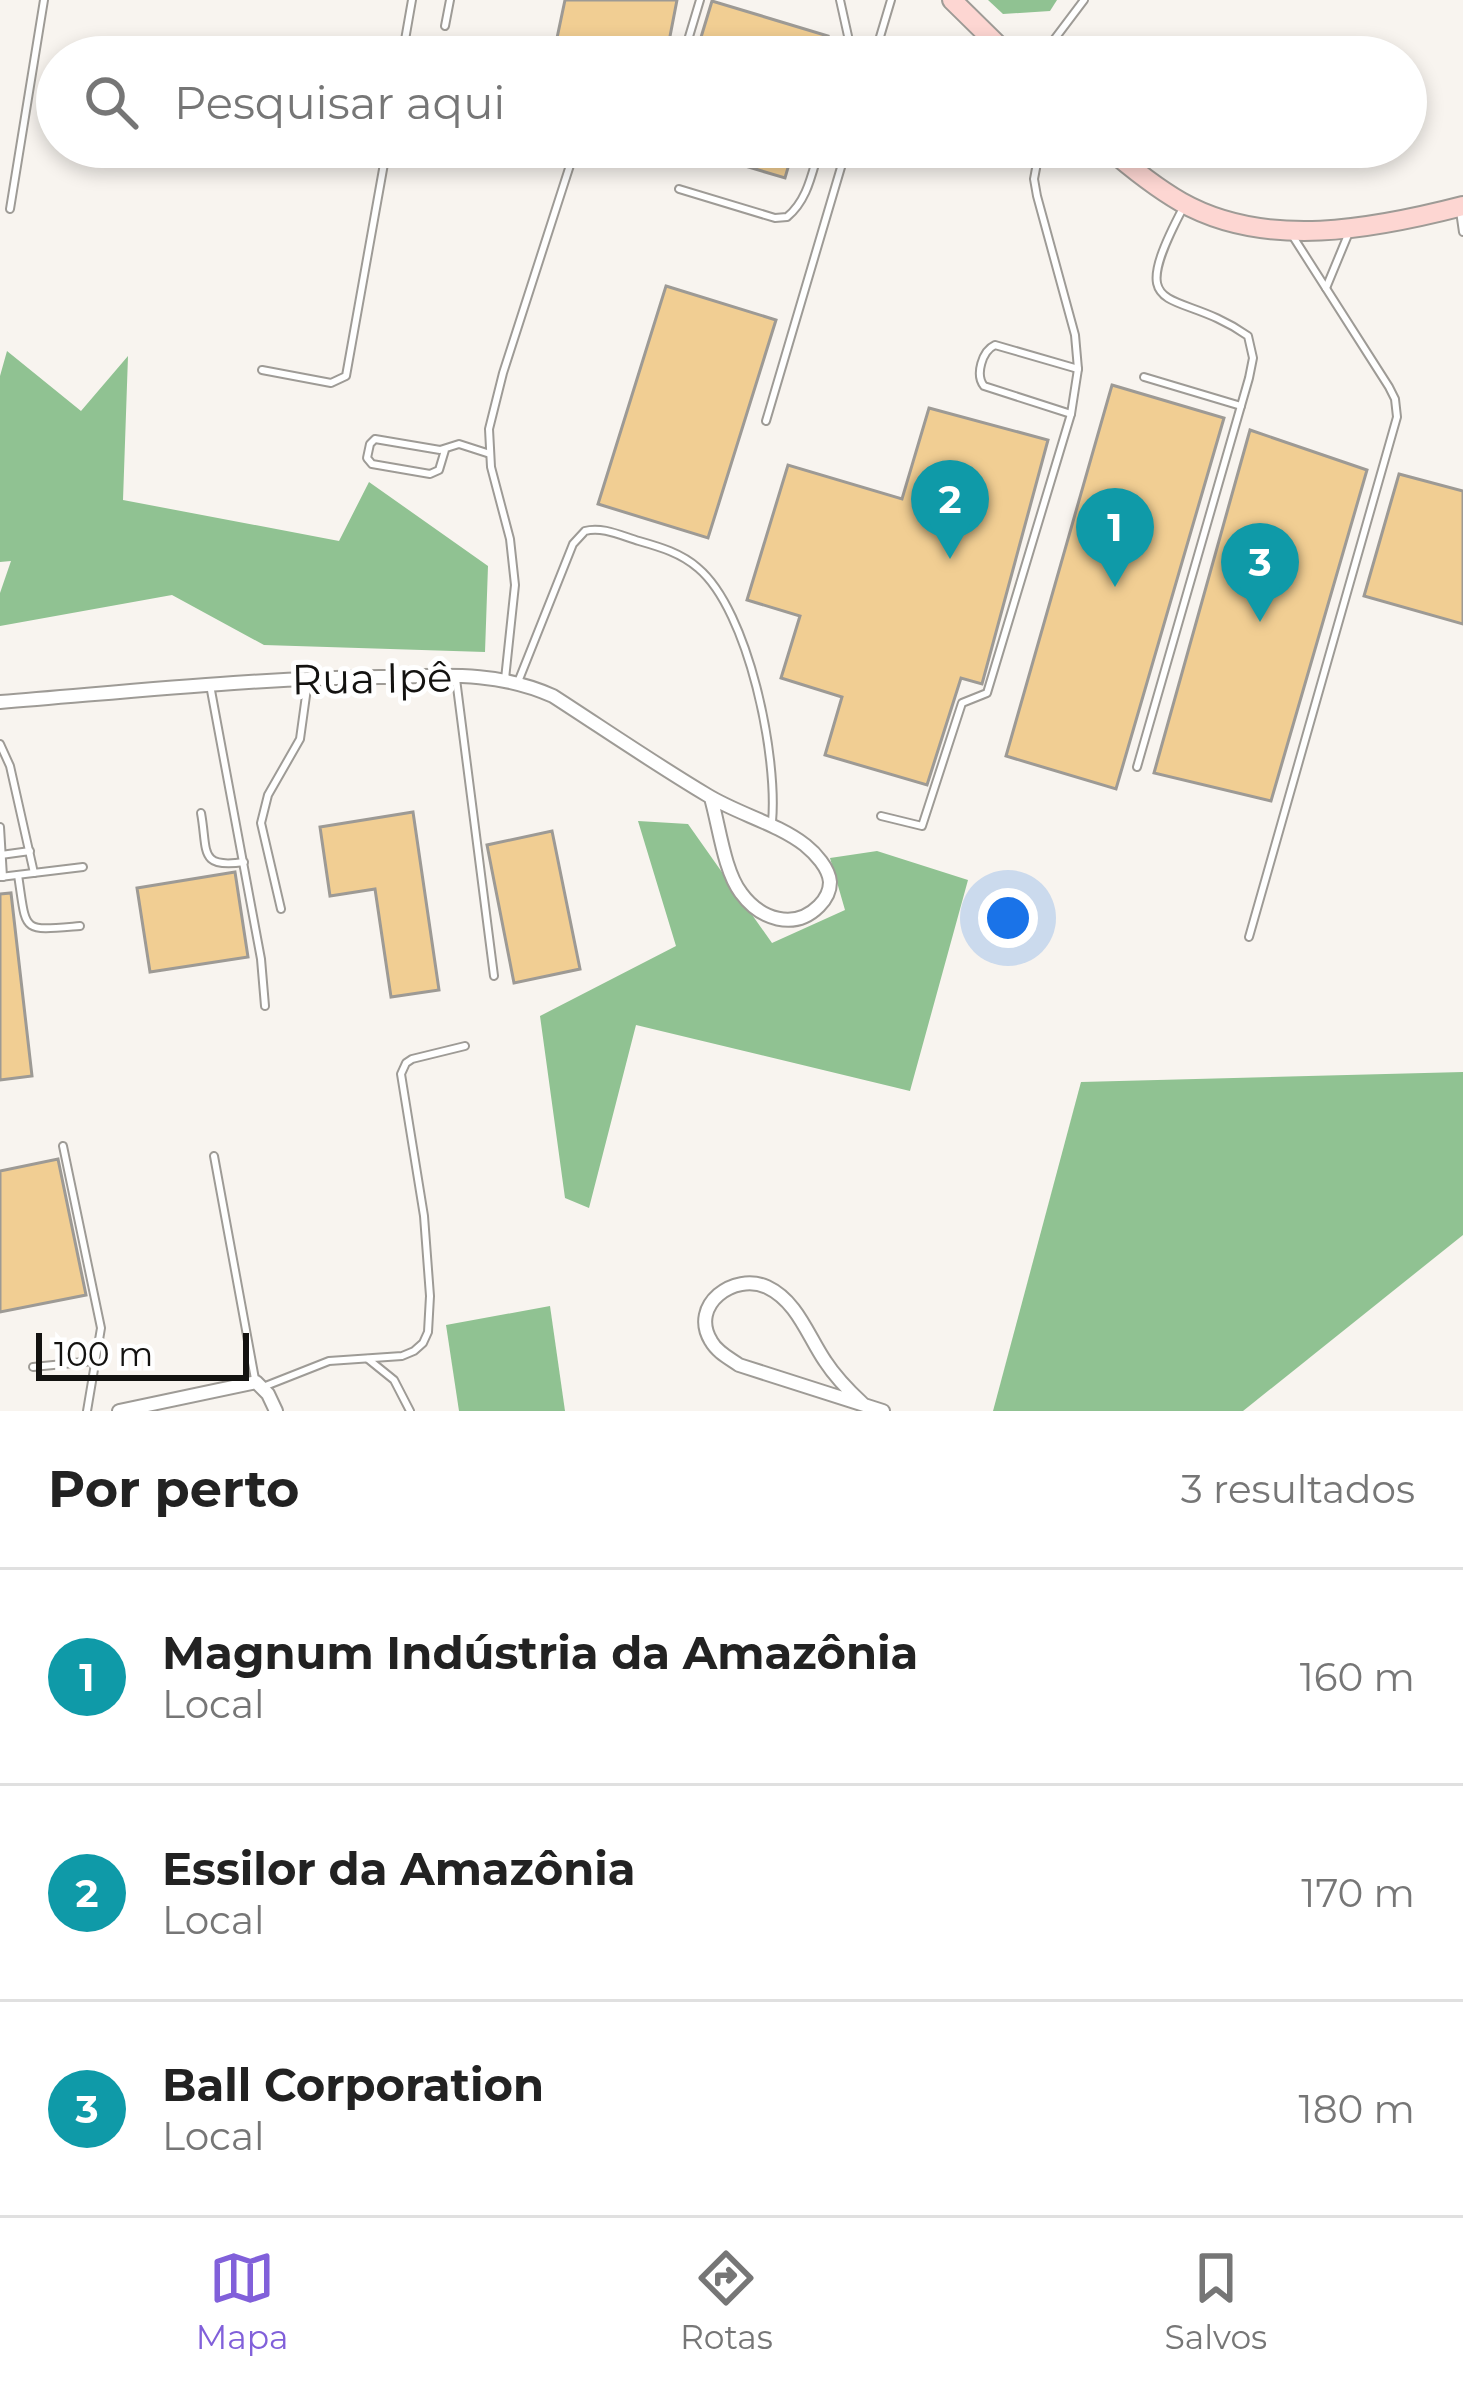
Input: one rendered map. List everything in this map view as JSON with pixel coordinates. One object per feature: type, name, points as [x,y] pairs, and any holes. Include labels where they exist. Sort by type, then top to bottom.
[{"type":"street","points":[[952,0],[989,36]]},
{"type":"street","points":[[1135,168],[1185,205],[1260,230],[1351,228],[1461,207]]},
{"type":"street","name":"Rua Ipê","points":[[0,702],[309,678],[455,676],[511,681],[553,696],[711,798],[771,825],[812,851],[830,883],[815,911],[783,921],[754,907],[740,892],[711,798]]},
{"type":"street","points":[[863,1404],[833,1372],[801,1319],[771,1288],[751,1282],[734,1285],[707,1307],[708,1338],[740,1366],[883,1411]]},
{"type":"street","points":[[118,1411],[259,1385],[276,1411]]},
{"type":"lane","points":[[38,36],[44,0]]},
{"type":"lane","points":[[406,36],[412,0]]},
{"type":"lane","points":[[445,26],[450,0]]},
{"type":"lane","points":[[689,36],[700,0]]},
{"type":"lane","points":[[840,0],[848,36]]},
{"type":"lane","points":[[880,36],[891,0]]},
{"type":"lane","points":[[1057,36],[1084,0]]},
{"type":"lane","points":[[10,209],[36,49]]},
{"type":"lane","points":[[262,370],[331,383],[346,376],[383,168]]},
{"type":"lane","points":[[511,681],[514,560],[491,467],[489,428],[569,168]]},
{"type":"lane","points":[[679,189],[775,218],[787,217],[799,206],[813,168]]},
{"type":"lane","points":[[766,421],[842,168]]},
{"type":"lane","points":[[881,816],[922,826],[962,703],[987,693],[1071,414],[1078,369],[1075,335],[1037,196],[1036,168]]},
{"type":"lane","points":[[1138,767],[1253,358],[1248,336],[1235,326],[1169,300],[1155,282],[1162,247],[1185,205]]},
{"type":"lane","points":[[1461,207],[1463,232]]},
{"type":"lane","points":[[1326,288],[1351,228]]},
{"type":"lane","points":[[1249,937],[1397,417],[1389,386],[1290,231]]},
{"type":"lane","points":[[1071,414],[984,386],[980,373],[986,351],[994,345],[1078,369]]},
{"type":"lane","points":[[1144,377],[1241,406]]},
{"type":"lane","points":[[445,450],[439,470],[430,474],[372,464],[367,458],[375,440],[445,450],[459,444],[490,454]]},
{"type":"lane","points":[[511,681],[573,544],[585,530],[599,529],[683,557],[717,589],[742,639],[774,786],[771,825]]},
{"type":"lane","points":[[455,676],[494,976]]},
{"type":"lane","points":[[281,909],[261,823],[268,795],[300,739],[309,678]]},
{"type":"lane","points":[[210,685],[261,959],[265,1006]]},
{"type":"lane","points":[[0,744],[10,766],[34,873]]},
{"type":"lane","points":[[201,812],[211,860],[221,866],[244,862]]},
{"type":"lane","points":[[0,827],[2,877],[83,867]]},
{"type":"lane","points":[[1,855],[30,851]]},
{"type":"lane","points":[[18,874],[28,924],[39,929],[80,926]]},
{"type":"lane","points":[[214,1156],[259,1385],[329,1360],[414,1351],[423,1342],[430,1319],[424,1216],[401,1075],[412,1060],[465,1046]]},
{"type":"lane","points":[[63,1146],[101,1328],[87,1411]]},
{"type":"lane","points":[[366,1357],[394,1380],[410,1411]]},
{"type":"lane","points":[[34,1367],[94,1361]]},
{"type":"green space","points":[[988,0],[1057,0],[1050,11],[1003,14]]},
{"type":"green space","points":[[7,351],[81,411],[128,356],[123,500],[339,541],[369,482],[488,566],[485,652],[264,645],[172,595],[0,626],[0,593],[11,561],[0,562],[0,376]]},
{"type":"green space","points":[[638,821],[688,824],[772,943],[845,910],[830,858],[877,851],[968,880],[910,1091],[636,1025],[589,1208],[565,1198],[540,1016],[676,946]]},
{"type":"green space","points":[[1463,1072],[1463,1235],[1243,1411],[993,1411],[1081,1082]]},
{"type":"green space","points":[[550,1306],[565,1411],[459,1411],[446,1325]]},
{"type":"building","points":[[565,0],[677,0],[670,36],[557,36]]},
{"type":"building","points":[[712,1],[828,36],[701,36]]},
{"type":"building","points":[[752,168],[788,168],[785,178]]},
{"type":"building","points":[[666,286],[776,320],[708,538],[598,504]]},
{"type":"building","points":[[1112,385],[1224,418],[1116,789],[1006,756]]},
{"type":"building","points":[[929,408],[1048,440],[982,684],[961,678],[927,785],[825,755],[842,697],[781,678],[800,616],[747,600],[788,465],[902,499]]},
{"type":"building","points":[[1250,430],[1367,470],[1271,801],[1154,773]]},
{"type":"building","points":[[1399,474],[1463,491],[1463,624],[1364,596]]},
{"type":"building","points":[[413,812],[439,990],[391,997],[375,889],[330,896],[320,827]]},
{"type":"building","points":[[552,831],[580,969],[514,983],[487,845]]},
{"type":"building","points":[[235,872],[248,957],[150,972],[137,888]]},
{"type":"building","points":[[11,893],[32,1076],[0,1080],[0,894]]},
{"type":"building","points":[[58,1159],[86,1295],[0,1312],[0,1171]]},
{"type":"place","name":"Essilor da Amazônia","points":[[950,559]]},
{"type":"place","name":"Magnum Indústria da Amazônia","points":[[1115,587]]},
{"type":"place","name":"Ball Corporation","points":[[1260,622]]}]
